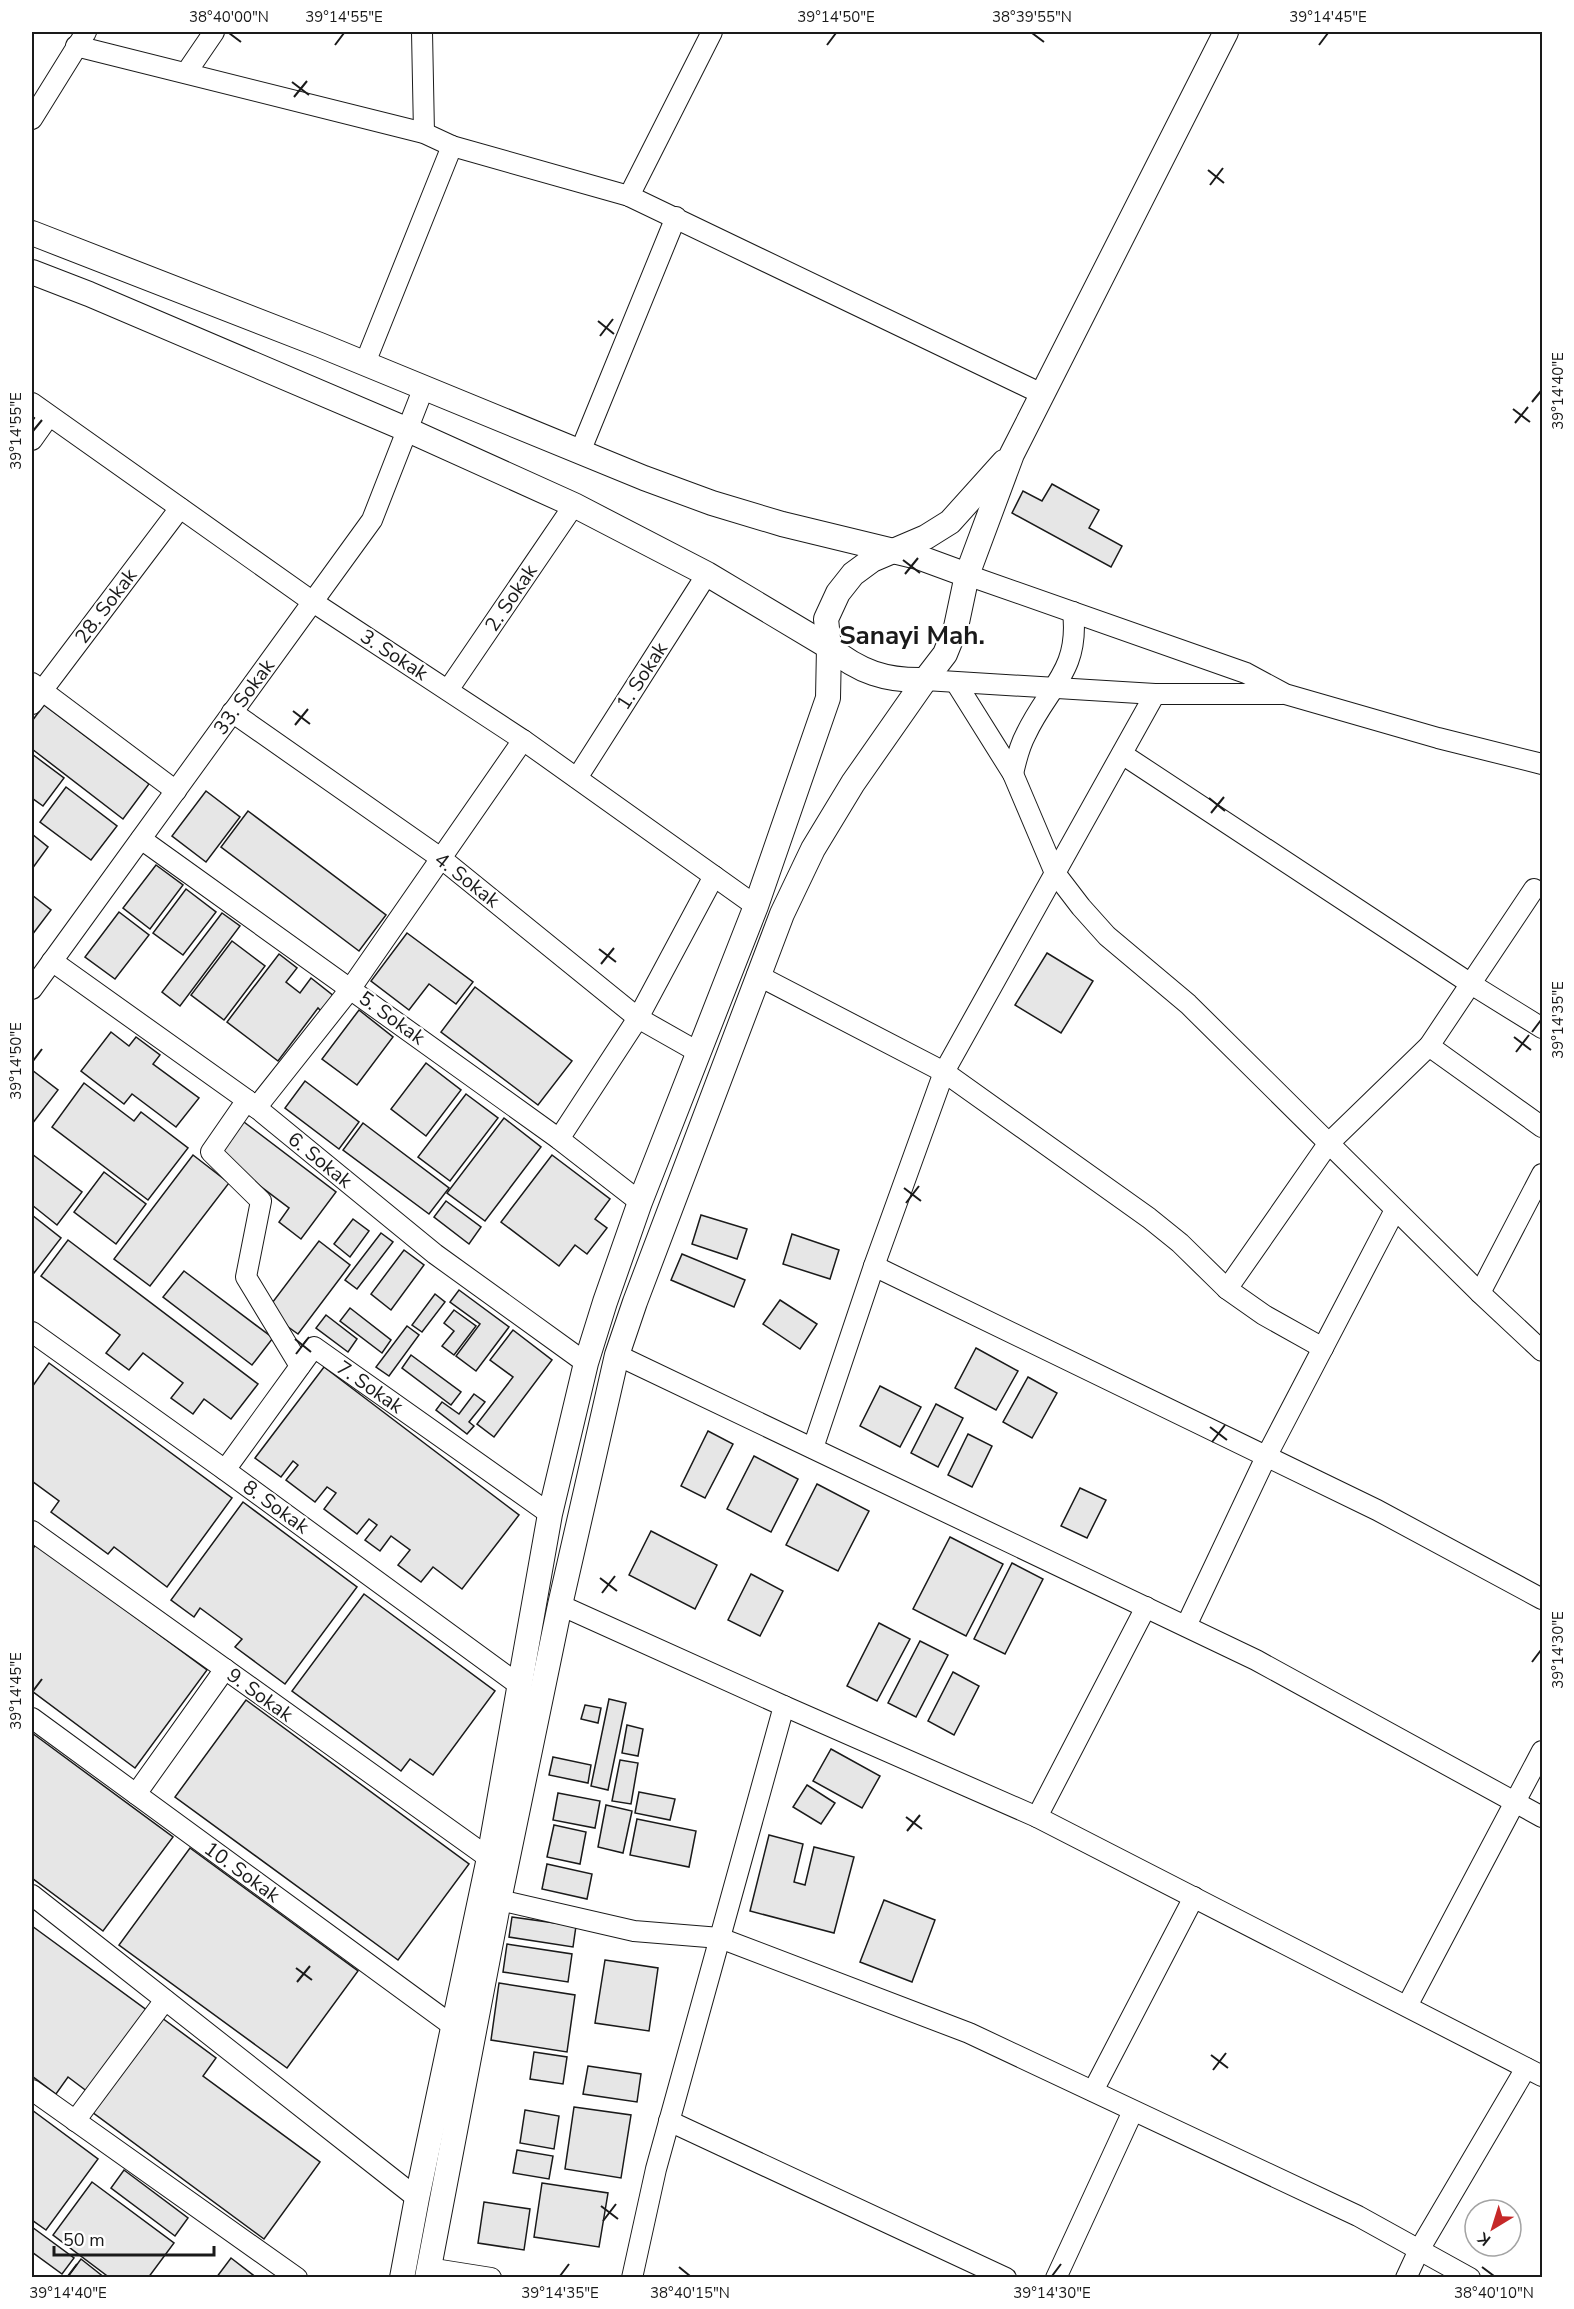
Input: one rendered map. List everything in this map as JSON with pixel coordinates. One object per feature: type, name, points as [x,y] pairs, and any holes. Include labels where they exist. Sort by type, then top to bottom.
[{"type":"street","points":[[186,73],[214,32]]},
{"type":"street","points":[[422,32],[424,133]]},
{"type":"street","points":[[629,196],[712,32]]},
{"type":"street","points":[[491,2277],[428,2273],[498,1900],[560,1605],[617,1355],[757,975],[782,914],[813,849],[853,783],[945,654],[956,627],[967,575],[1012,454],[1226,32]]},
{"type":"street","points":[[32,119],[81,39],[186,73],[424,133],[452,146],[629,196],[1042,394]]},
{"type":"street","points":[[365,363],[452,146]]},
{"type":"street","points":[[580,452],[676,217]]},
{"type":"street","points":[[32,233],[365,363],[644,478],[712,503],[782,524],[918,558],[1246,673],[1285,694],[1438,738],[1542,764]]},
{"type":"street","points":[[32,272],[408,430],[574,505],[707,574],[830,647],[847,662],[876,675],[903,681],[925,680],[1155,694],[1285,694]]},
{"type":"street","name":"33. Sokak","points":[[32,989],[372,520],[424,387]]},
{"type":"street","name":"3. Sokak","points":[[32,403],[313,602],[523,740],[756,906]]},
{"type":"street","points":[[32,440],[49,416]]},
{"type":"street","points":[[402,2277],[489,1858],[550,1514],[586,1363],[604,1302],[640,1202],[756,906],[828,698],[830,647],[826,619],[838,593],[853,574],[872,560],[926,537],[950,522],[1012,454]]},
{"type":"street","name":"2. Sokak","points":[[447,690],[574,505]]},
{"type":"street","name":"28. Sokak","points":[[35,692],[180,508]]},
{"type":"street","name":"1. Sokak","points":[[577,778],[707,574]]},
{"type":"street","points":[[1013,774],[1026,734],[1062,678],[1071,655],[1074,641],[1073,612]]},
{"type":"street","points":[[956,683],[1013,774],[1055,873],[1081,908],[1107,936],[1188,1004],[1395,1210],[1542,1351]]},
{"type":"street","points":[[35,692],[176,791]]},
{"type":"street","points":[[813,1448],[874,1266],[944,1072],[1155,694]]},
{"type":"street","name":"4. Sokak","points":[[232,712],[442,859],[638,1018],[698,1052]]},
{"type":"street","points":[[300,1366],[246,1277],[261,1201],[211,1152],[351,988],[523,740]]},
{"type":"street","points":[[1122,754],[1471,984],[1542,1028]]},
{"type":"street","name":"5. Sokak","points":[[141,839],[559,1138],[640,1202]]},
{"type":"street","points":[[559,1138],[638,1018],[714,876]]},
{"type":"street","points":[[1227,1288],[1328,1144],[1430,1046],[1534,889]]},
{"type":"street","name":"6. Sokak","points":[[52,961],[251,1104],[435,1254],[586,1363]]},
{"type":"street","points":[[757,975],[944,1072],[1149,1218],[1180,1243],[1227,1288],[1264,1316],[1323,1348]]},
{"type":"street","points":[[1430,1046],[1542,1127]]},
{"type":"street","points":[[1480,1293],[1536,1206],[1542,1174]]},
{"type":"street","points":[[1186,1626],[1266,1457],[1395,1210]]},
{"type":"street","points":[[874,1266],[1377,1510],[1542,1599]]},
{"type":"street","name":"8. Sokak","points":[[32,1332],[519,1685]]},
{"type":"street","name":"7. Sokak","points":[[225,1470],[314,1347],[550,1514]]},
{"type":"street","points":[[617,1355],[1256,1660],[1542,1817]]},
{"type":"street","name":"9. Sokak","points":[[32,1532],[489,1858]]},
{"type":"street","points":[[560,1605],[784,1707],[1037,1817],[1534,2072],[1419,2250],[1406,2277]]},
{"type":"street","points":[[1037,1817],[1146,1607]]},
{"type":"street","points":[[136,1794],[225,1669]]},
{"type":"street","points":[[632,2277],[656,2169],[784,1707]]},
{"type":"street","name":"10. Sokak","points":[[32,1718],[453,2026]]},
{"type":"street","points":[[1407,2006],[1542,1751]]},
{"type":"street","points":[[32,1895],[417,2198]]},
{"type":"street","points":[[1093,2091],[1194,1897]]},
{"type":"street","points":[[498,1900],[634,1931],[720,1938],[969,2033],[1358,2216],[1470,2277]]},
{"type":"street","points":[[75,2121],[165,2000]]},
{"type":"street","points":[[32,2090],[297,2277]]},
{"type":"street","points":[[1056,2277],[1133,2110]]},
{"type":"street","points":[[669,2121],[1006,2277]]},
{"type":"building","points":[[1052,484],[1099,510],[1089,528],[1122,546],[1111,567],[1012,513],[1023,491],[1042,501]]},
{"type":"building","points":[[44,705],[149,784],[123,819],[32,749],[32,721]]},
{"type":"building","points":[[32,754],[64,778],[43,806],[32,798]]},
{"type":"building","points":[[66,787],[117,826],[91,860],[40,822]]},
{"type":"building","points":[[206,791],[240,817],[206,862],[172,836]]},
{"type":"building","points":[[248,811],[386,915],[359,951],[221,847]]},
{"type":"building","points":[[32,834],[48,847],[32,869]]},
{"type":"building","points":[[156,865],[183,885],[150,929],[123,908]]},
{"type":"building","points":[[186,889],[216,912],[183,955],[153,933]]},
{"type":"building","points":[[32,895],[51,910],[32,935]]},
{"type":"building","points":[[119,912],[149,935],[115,979],[85,957]]},
{"type":"building","points":[[222,913],[240,926],[180,1006],[162,992]]},
{"type":"building","points":[[407,933],[473,982],[456,1004],[429,984],[409,1010],[371,981]]},
{"type":"building","points":[[232,941],[265,966],[224,1020],[191,995]]},
{"type":"building","points":[[1047,953],[1093,981],[1061,1033],[1015,1005]]},
{"type":"building","points":[[279,954],[297,968],[286,982],[300,993],[311,978],[335,997],[323,1013],[318,1008],[278,1061],[227,1022]]},
{"type":"building","points":[[475,987],[572,1061],[538,1105],[441,1032]]},
{"type":"building","points":[[359,1010],[393,1037],[357,1085],[322,1059]]},
{"type":"building","points":[[111,1032],[129,1046],[136,1037],[160,1055],[153,1064],[199,1098],[176,1127],[132,1094],[124,1104],[81,1071]]},
{"type":"building","points":[[426,1063],[461,1090],[426,1136],[391,1109]]},
{"type":"building","points":[[32,1070],[58,1090],[32,1124]]},
{"type":"building","points":[[305,1081],[359,1122],[339,1149],[285,1108]]},
{"type":"building","points":[[84,1083],[134,1121],[141,1112],[188,1148],[148,1200],[52,1127]]},
{"type":"building","points":[[466,1094],[498,1118],[450,1181],[418,1157]]},
{"type":"building","points":[[504,1118],[541,1147],[485,1221],[447,1193]]},
{"type":"building","points":[[240,1119],[336,1192],[301,1239],[279,1222],[289,1208],[215,1152]]},
{"type":"building","points":[[363,1123],[449,1188],[429,1214],[343,1150]]},
{"type":"building","points":[[32,1154],[82,1192],[57,1225],[32,1205]]},
{"type":"building","points":[[193,1155],[229,1183],[150,1286],[114,1259]]},
{"type":"building","points":[[552,1155],[610,1199],[595,1219],[607,1228],[587,1254],[575,1245],[559,1266],[501,1222]]},
{"type":"building","points":[[104,1172],[146,1204],[116,1244],[74,1212]]},
{"type":"building","points":[[446,1201],[481,1227],[469,1244],[434,1217]]},
{"type":"building","points":[[32,1215],[61,1238],[34,1273],[32,1270]]},
{"type":"building","points":[[701,1215],[747,1229],[737,1259],[692,1244]]},
{"type":"building","points":[[353,1219],[369,1231],[350,1257],[334,1244]]},
{"type":"building","points":[[381,1233],[393,1242],[357,1289],[345,1280]]},
{"type":"building","points":[[792,1234],[839,1250],[830,1279],[783,1264]]},
{"type":"building","points":[[68,1240],[258,1384],[231,1419],[204,1399],[193,1414],[171,1398],[183,1383],[143,1353],[129,1370],[106,1353],[120,1335],[41,1276]]},
{"type":"building","points":[[319,1241],[350,1265],[298,1334],[266,1311]]},
{"type":"building","points":[[404,1250],[424,1265],[391,1310],[371,1294]]},
{"type":"building","points":[[682,1254],[745,1280],[734,1307],[671,1280]]},
{"type":"building","points":[[184,1271],[273,1338],[252,1365],[163,1297]]},
{"type":"building","points":[[459,1290],[509,1327],[476,1371],[456,1356],[480,1324],[450,1302]]},
{"type":"building","points":[[435,1294],[445,1302],[422,1332],[412,1325]]},
{"type":"building","points":[[780,1300],[817,1324],[800,1349],[763,1324]]},
{"type":"building","points":[[350,1308],[391,1340],[382,1353],[340,1321]]},
{"type":"building","points":[[454,1310],[476,1326],[454,1355],[442,1346],[454,1331],[444,1323]]},
{"type":"building","points":[[326,1315],[357,1339],[348,1352],[316,1328]]},
{"type":"building","points":[[407,1326],[419,1335],[389,1376],[376,1367]]},
{"type":"building","points":[[513,1330],[552,1360],[494,1437],[477,1424],[513,1377],[490,1360]]},
{"type":"building","points":[[976,1348],[1018,1371],[996,1410],[955,1388]]},
{"type":"building","points":[[411,1355],[461,1392],[451,1405],[402,1368]]},
{"type":"building","points":[[49,1363],[232,1498],[167,1587],[114,1547],[108,1554],[51,1512],[59,1501],[32,1481],[32,1387]]},
{"type":"building","points":[[324,1367],[519,1515],[462,1589],[433,1567],[421,1582],[398,1565],[410,1550],[391,1536],[380,1551],[365,1540],[377,1525],[369,1519],[357,1534],[324,1509],[336,1493],[327,1487],[315,1502],[286,1480],[298,1465],[293,1461],[281,1477],[255,1458]]},
{"type":"building","points":[[1028,1377],[1057,1393],[1032,1438],[1003,1422]]},
{"type":"building","points":[[880,1386],[921,1407],[900,1447],[860,1426]]},
{"type":"building","points":[[474,1394],[485,1402],[469,1422],[474,1426],[467,1434],[436,1410],[442,1402],[459,1414]]},
{"type":"building","points":[[936,1404],[963,1418],[938,1467],[911,1453]]},
{"type":"building","points":[[708,1431],[733,1444],[705,1498],[681,1486]]},
{"type":"building","points":[[968,1434],[992,1446],[972,1487],[948,1475]]},
{"type":"building","points":[[754,1456],[798,1479],[771,1532],[727,1509]]},
{"type":"building","points":[[817,1484],[869,1511],[838,1571],[786,1545]]},
{"type":"building","points":[[1080,1488],[1106,1500],[1087,1538],[1061,1526]]},
{"type":"building","points":[[243,1502],[357,1587],[285,1684],[235,1647],[242,1639],[200,1608],[194,1617],[171,1600]]},
{"type":"building","points":[[651,1531],[717,1565],[695,1609],[629,1575]]},
{"type":"building","points":[[950,1537],[1003,1564],[966,1636],[913,1609]]},
{"type":"building","points":[[36,1544],[207,1670],[135,1768],[32,1691],[32,1550]]},
{"type":"building","points":[[1012,1563],[1043,1579],[1005,1654],[974,1639]]},
{"type":"building","points":[[751,1574],[783,1591],[760,1636],[728,1620]]},
{"type":"building","points":[[364,1594],[495,1691],[433,1775],[410,1759],[401,1771],[292,1691]]},
{"type":"building","points":[[879,1623],[910,1639],[877,1701],[847,1686]]},
{"type":"building","points":[[920,1641],[948,1655],[916,1717],[888,1703]]},
{"type":"building","points":[[953,1672],[979,1686],[954,1735],[928,1721]]},
{"type":"building","points":[[609,1699],[626,1703],[608,1790],[591,1786]]},
{"type":"building","points":[[246,1700],[469,1864],[398,1960],[175,1797]]},
{"type":"building","points":[[585,1705],[601,1708],[598,1723],[581,1719]]},
{"type":"building","points":[[627,1725],[643,1729],[638,1756],[622,1753]]},
{"type":"building","points":[[32,1733],[173,1837],[103,1931],[32,1878]]},
{"type":"building","points":[[831,1749],[880,1776],[862,1808],[813,1781]]},
{"type":"building","points":[[553,1757],[591,1765],[588,1783],[549,1775]]},
{"type":"building","points":[[620,1760],[638,1763],[631,1804],[612,1801]]},
{"type":"building","points":[[807,1785],[835,1803],[821,1824],[793,1807]]},
{"type":"building","points":[[639,1792],[675,1799],[670,1820],[635,1813]]},
{"type":"building","points":[[558,1793],[600,1801],[595,1828],[553,1820]]},
{"type":"building","points":[[606,1805],[632,1811],[623,1853],[598,1847]]},
{"type":"building","points":[[637,1819],[696,1831],[689,1867],[630,1855]]},
{"type":"building","points":[[554,1825],[586,1832],[580,1864],[547,1857]]},
{"type":"building","points":[[769,1835],[803,1844],[794,1882],[805,1885],[814,1847],[854,1857],[834,1933],[750,1911]]},
{"type":"building","points":[[190,1848],[358,1971],[287,2068],[119,1945]]},
{"type":"building","points":[[547,1864],[592,1874],[587,1899],[542,1889]]},
{"type":"building","points":[[884,1900],[935,1920],[912,1982],[860,1962]]},
{"type":"building","points":[[512,1917],[576,1926],[573,1947],[509,1937]]},
{"type":"building","points":[[32,1926],[148,2011],[88,2092],[68,2077],[56,2094],[32,2076]]},
{"type":"building","points":[[507,1944],[572,1954],[568,1982],[503,1972]]},
{"type":"building","points":[[605,1960],[658,1968],[649,2031],[595,2023]]},
{"type":"building","points":[[499,1983],[575,1995],[567,2052],[491,2040]]},
{"type":"building","points":[[158,2015],[216,2058],[203,2076],[320,2162],[264,2239],[88,2109]]},
{"type":"building","points":[[534,2052],[567,2057],[563,2084],[530,2079]]},
{"type":"building","points":[[588,2066],[641,2074],[637,2102],[583,2094]]},
{"type":"building","points":[[574,2107],[631,2115],[621,2178],[565,2169]]},
{"type":"building","points":[[32,2110],[98,2159],[46,2230],[32,2220]]},
{"type":"building","points":[[525,2110],[559,2116],[554,2149],[520,2143]]},
{"type":"building","points":[[517,2150],[553,2156],[549,2179],[513,2173]]},
{"type":"building","points":[[124,2170],[188,2218],[175,2236],[111,2188]]},
{"type":"building","points":[[92,2182],[174,2243],[148,2278],[110,2278],[53,2235]]},
{"type":"building","points":[[542,2183],[608,2193],[599,2247],[534,2237]]},
{"type":"building","points":[[484,2202],[530,2209],[524,2250],[478,2243]]},
{"type":"building","points":[[32,2227],[74,2258],[62,2274],[32,2252]]},
{"type":"building","points":[[231,2258],[257,2278],[216,2278]]},
{"type":"building","points":[[81,2259],[105,2278],[67,2278]]},
{"type":"district","name":"Sanayi Mah.","points":[[912,635]]}]
